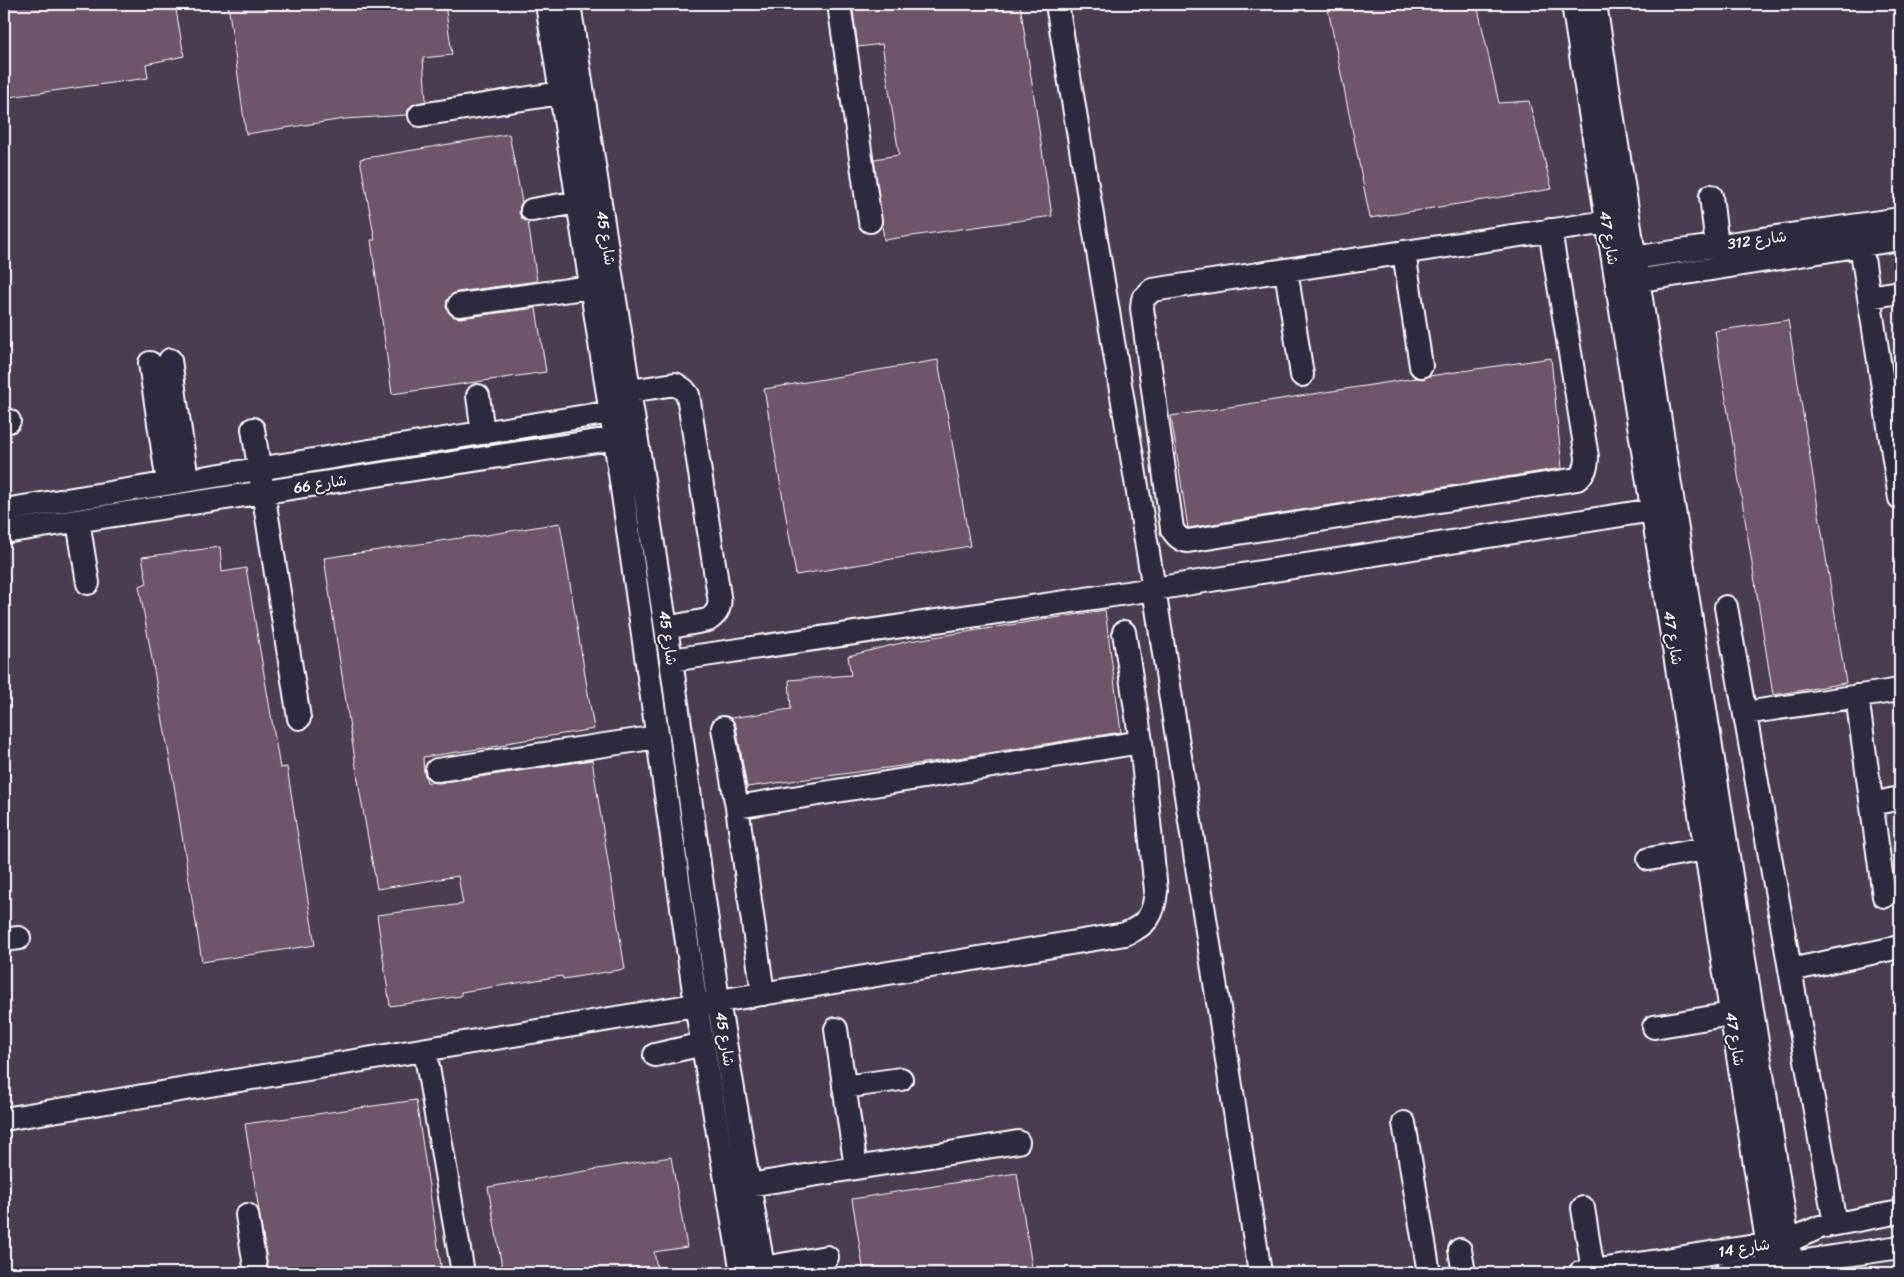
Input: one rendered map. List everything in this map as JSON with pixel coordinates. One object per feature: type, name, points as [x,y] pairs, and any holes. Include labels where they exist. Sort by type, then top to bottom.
[{"type":"street","name":"شارع 45","points":[[547,4],[591,287],[625,404],[637,435],[671,660],[718,1001],[748,1185],[756,1271]]},
{"type":"street","name":"شارع 45","points":[[569,4],[625,404],[615,439],[696,1005],[703,1044],[756,1271]]},
{"type":"street","points":[[839,4],[870,221]]},
{"type":"street","points":[[1057,4],[1154,589],[1260,1273]]},
{"type":"street","name":"شارع 47","points":[[1573,4],[1607,222],[1624,259]]},
{"type":"street","name":"شارع 47","points":[[1594,4],[1653,510],[1731,1014],[1780,1260]]},
{"type":"street","points":[[420,115],[561,92]]},
{"type":"street","points":[[1711,196],[1717,246]]},
{"type":"street","points":[[532,210],[578,202]]},
{"type":"street","name":"شارع 312","points":[[1624,259],[1900,219]]},
{"type":"street","points":[[1550,230],[1587,457],[1587,466],[1584,474],[1577,479],[1198,539],[1182,540],[1175,535],[1172,529],[1142,308],[1143,299],[1152,290],[1550,230],[1607,222]]},
{"type":"street","name":"شارع 312","points":[[1627,282],[1900,239]]},
{"type":"street","points":[[1861,245],[1900,498]]},
{"type":"street","points":[[1404,252],[1420,366]]},
{"type":"street","points":[[1286,270],[1302,375]]},
{"type":"street","name":"شارع 47","points":[[1627,282],[1780,1260]]},
{"type":"street","points":[[459,305],[591,287]]},
{"type":"street","points":[[1869,297],[1900,292]]},
{"type":"street","points":[[160,361],[177,482]]},
{"type":"street","name":"شارع 66","points":[[4,510],[483,433],[625,404],[675,384],[688,394],[719,596],[719,607],[713,617],[708,620],[666,628]]},
{"type":"street","points":[[478,396],[483,433]]},
{"type":"street","points":[[253,430],[299,718]]},
{"type":"street","name":"شارع 66","points":[[4,532],[637,435]]},
{"type":"street","points":[[671,660],[1154,589],[1653,510]]},
{"type":"street","points":[[78,521],[88,583]]},
{"type":"street","points":[[1726,607],[1835,1224]]},
{"type":"street","points":[[4,1119],[1125,934],[1138,928],[1148,918],[1152,912],[1156,891],[1141,742],[1124,632]]},
{"type":"street","points":[[1745,713],[1900,690]]},
{"type":"street","points":[[1858,696],[1884,896]]},
{"type":"street","points":[[723,728],[737,807],[763,994]]},
{"type":"street","points":[[437,770],[658,737]]},
{"type":"street","points":[[737,807],[1141,742]]},
{"type":"street","points":[[1872,804],[1900,798]]},
{"type":"street","points":[[1649,859],[1705,849]]},
{"type":"street","points":[[1790,970],[1900,947]]},
{"type":"street","points":[[1654,1027],[1731,1014]]},
{"type":"street","points":[[836,1029],[856,1168]]},
{"type":"street","points":[[655,1055],[703,1044]]},
{"type":"street","points":[[425,1050],[463,1273]]},
{"type":"street","points":[[844,1087],[901,1079]]},
{"type":"street","points":[[1404,1123],[1429,1273]]},
{"type":"street","points":[[748,1185],[1018,1142]]},
{"type":"street","points":[[1583,1208],[1587,1272]]},
{"type":"street","points":[[1892,1213],[1895,1248],[1780,1260],[1820,1227],[1892,1213]]},
{"type":"street","points":[[247,1215],[256,1273]]},
{"type":"street","points":[[1460,1250],[1464,1273]]},
{"type":"street","points":[[756,1271],[828,1257]]},
{"type":"street","name":"شارع 14","points":[[1587,1272],[1780,1260]]},
{"type":"street","name":"شارع 14","points":[[1726,1273],[1780,1260]]},
{"type":"shaded area","points":[[4,4],[1900,4],[1900,1273],[4,1273]]},
{"type":"building","points":[[4,4],[175,4],[184,56],[146,64],[148,78],[9,97],[4,51]]},
{"type":"building","points":[[228,4],[445,4],[452,55],[423,58],[426,101],[412,105],[407,115],[344,119],[246,134]]},
{"type":"building","points":[[852,4],[1020,4],[1052,216],[884,240],[874,159],[899,155],[882,44],[858,47]]},
{"type":"building","points":[[1327,4],[1477,4],[1499,103],[1529,101],[1552,189],[1370,218]]},
{"type":"building","points":[[509,134],[522,202],[519,213],[522,219],[528,222],[537,281],[457,292],[447,300],[446,307],[454,317],[460,318],[536,308],[546,372],[392,394],[371,240],[375,240],[360,159]]},
{"type":"building","points":[[1788,320],[1846,683],[1773,695],[1715,331]]},
{"type":"building","points":[[1551,358],[1562,468],[1188,528],[1171,416]]},
{"type":"building","points":[[938,360],[970,546],[796,575],[764,389]]},
{"type":"building","points":[[560,523],[594,729],[506,743],[506,745],[423,757],[424,772],[427,782],[439,783],[592,760],[625,969],[563,979],[562,976],[461,992],[461,996],[390,1006],[377,915],[463,904],[458,876],[377,889],[360,793],[324,558]]},
{"type":"building","points":[[220,547],[222,572],[246,568],[280,768],[287,767],[315,945],[202,962],[172,772],[139,586],[147,583],[142,557]]},
{"type":"building","points":[[1105,610],[1121,732],[938,761],[747,787],[736,726],[731,718],[791,709],[789,680],[851,675],[848,656],[909,641]]},
{"type":"building","points":[[416,1100],[442,1273],[269,1273],[245,1124]]},
{"type":"building","points":[[671,1157],[687,1247],[654,1252],[658,1273],[503,1273],[488,1187]]},
{"type":"building","points":[[1017,1173],[1033,1273],[864,1273],[852,1199]]}]
